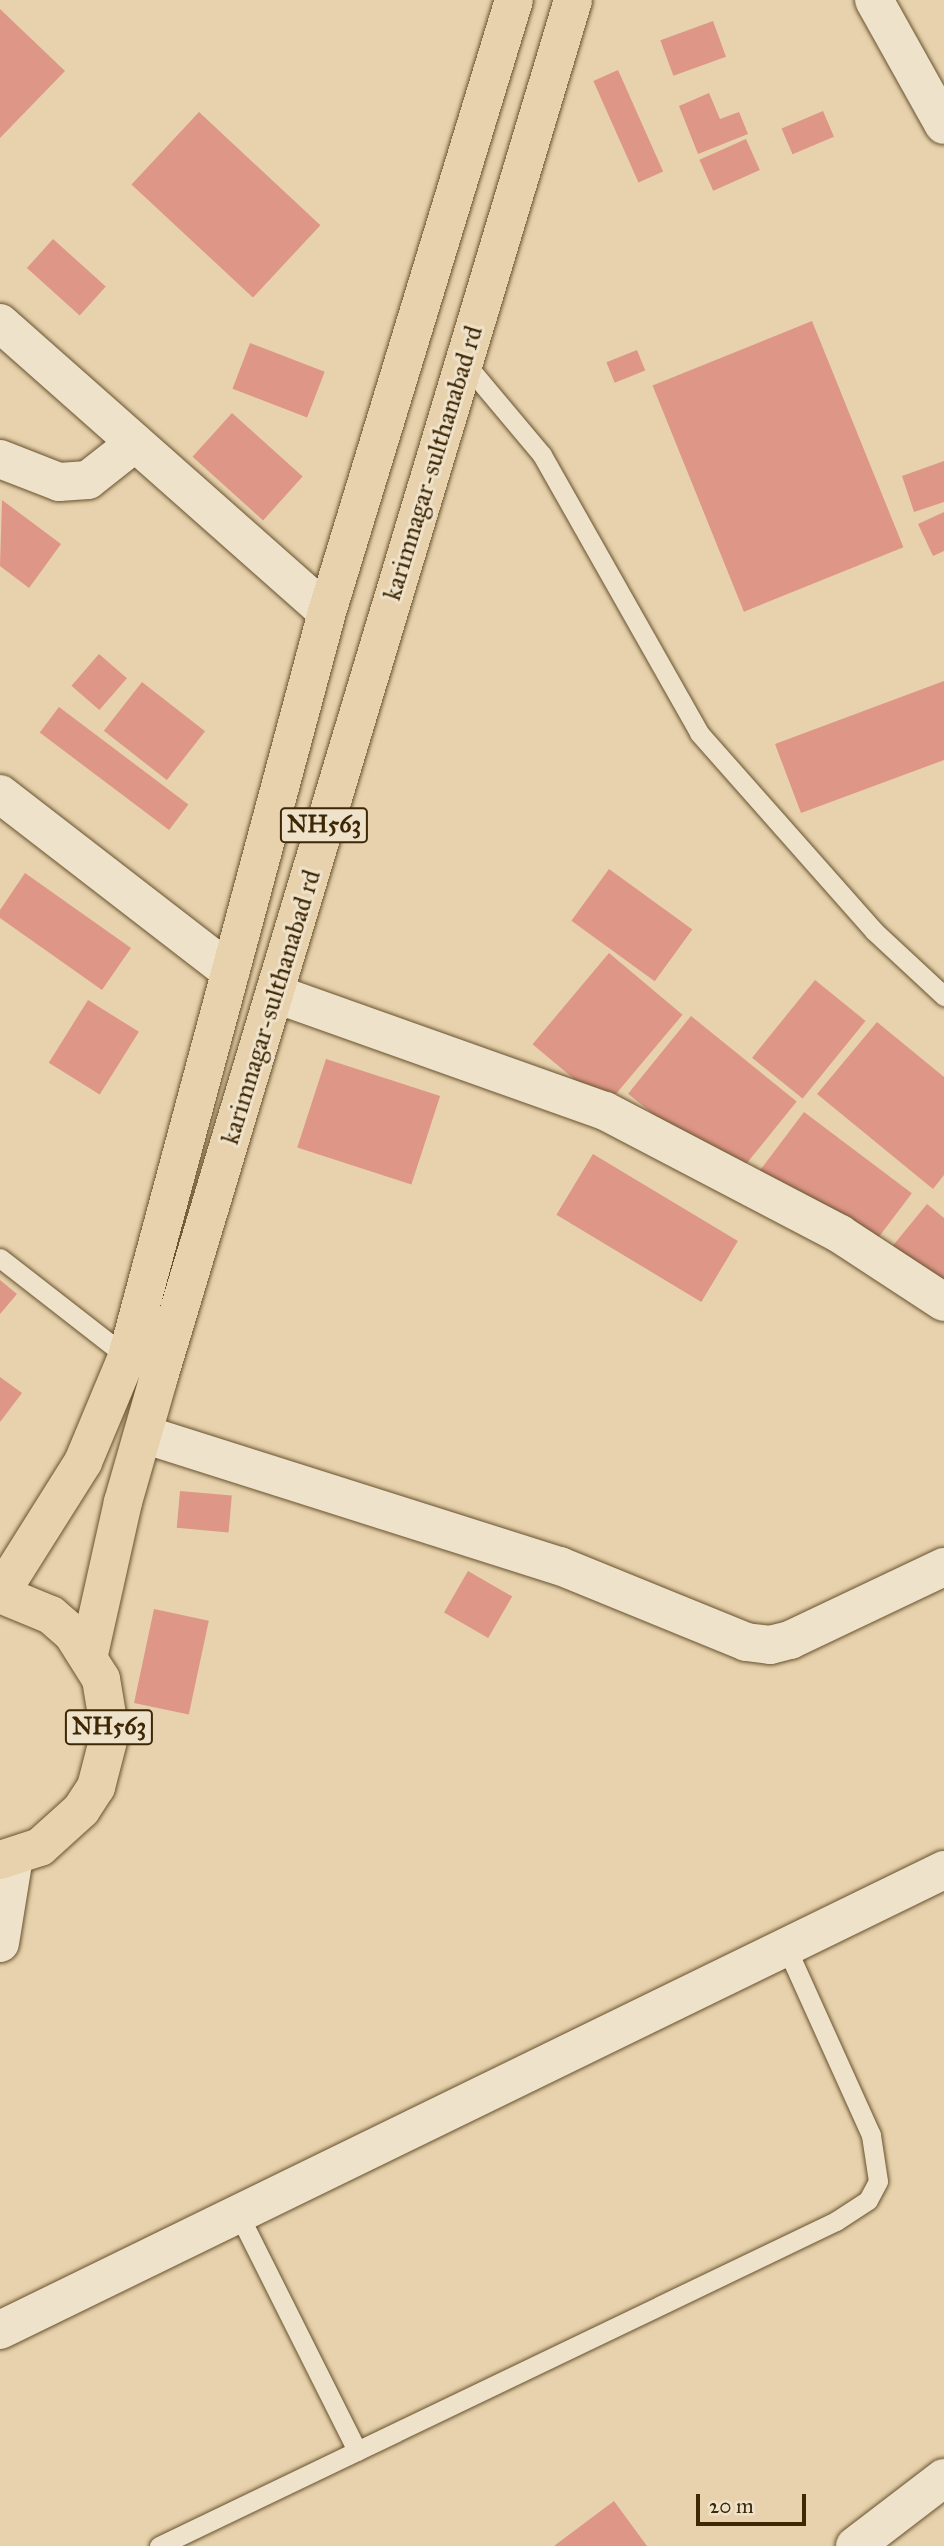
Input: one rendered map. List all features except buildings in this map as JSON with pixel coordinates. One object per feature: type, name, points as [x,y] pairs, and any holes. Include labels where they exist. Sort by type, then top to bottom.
[{"type":"highway","name":"NH563","points":[[7,1859],[62,1830],[96,1787],[110,1734],[102,1679],[89,1654],[51,1615],[0,1594],[83,1462],[127,1357],[327,612],[514,0]]},
{"type":"highway","name":"karimnagar-sulthanabad rd","points":[[89,1654],[143,1434],[573,0]]},
{"type":"street","points":[[874,0],[944,125]]},
{"type":"street","points":[[0,323],[327,612]]},
{"type":"street","points":[[0,459],[59,482],[88,480],[135,443]]},
{"type":"street","points":[[0,794],[230,972]]},
{"type":"street","points":[[275,994],[605,1111],[840,1234],[944,1302]]},
{"type":"street","points":[[143,1434],[560,1566],[746,1642],[770,1645],[790,1640],[944,1567]]},
{"type":"street","points":[[0,1944],[7,1859]]},
{"type":"street","points":[[0,2330],[944,1870]]},
{"type":"street","points":[[855,2546],[944,2479]]},
{"type":"lane","points":[[464,362],[542,455],[699,733],[874,931],[944,996]]},
{"type":"lane","points":[[0,1258],[127,1357]]},
{"type":"lane","points":[[159,2546],[836,2221],[868,2200],[878,2181],[871,2135],[786,1947]]},
{"type":"lane","points":[[239,2215],[357,2451]]}]
